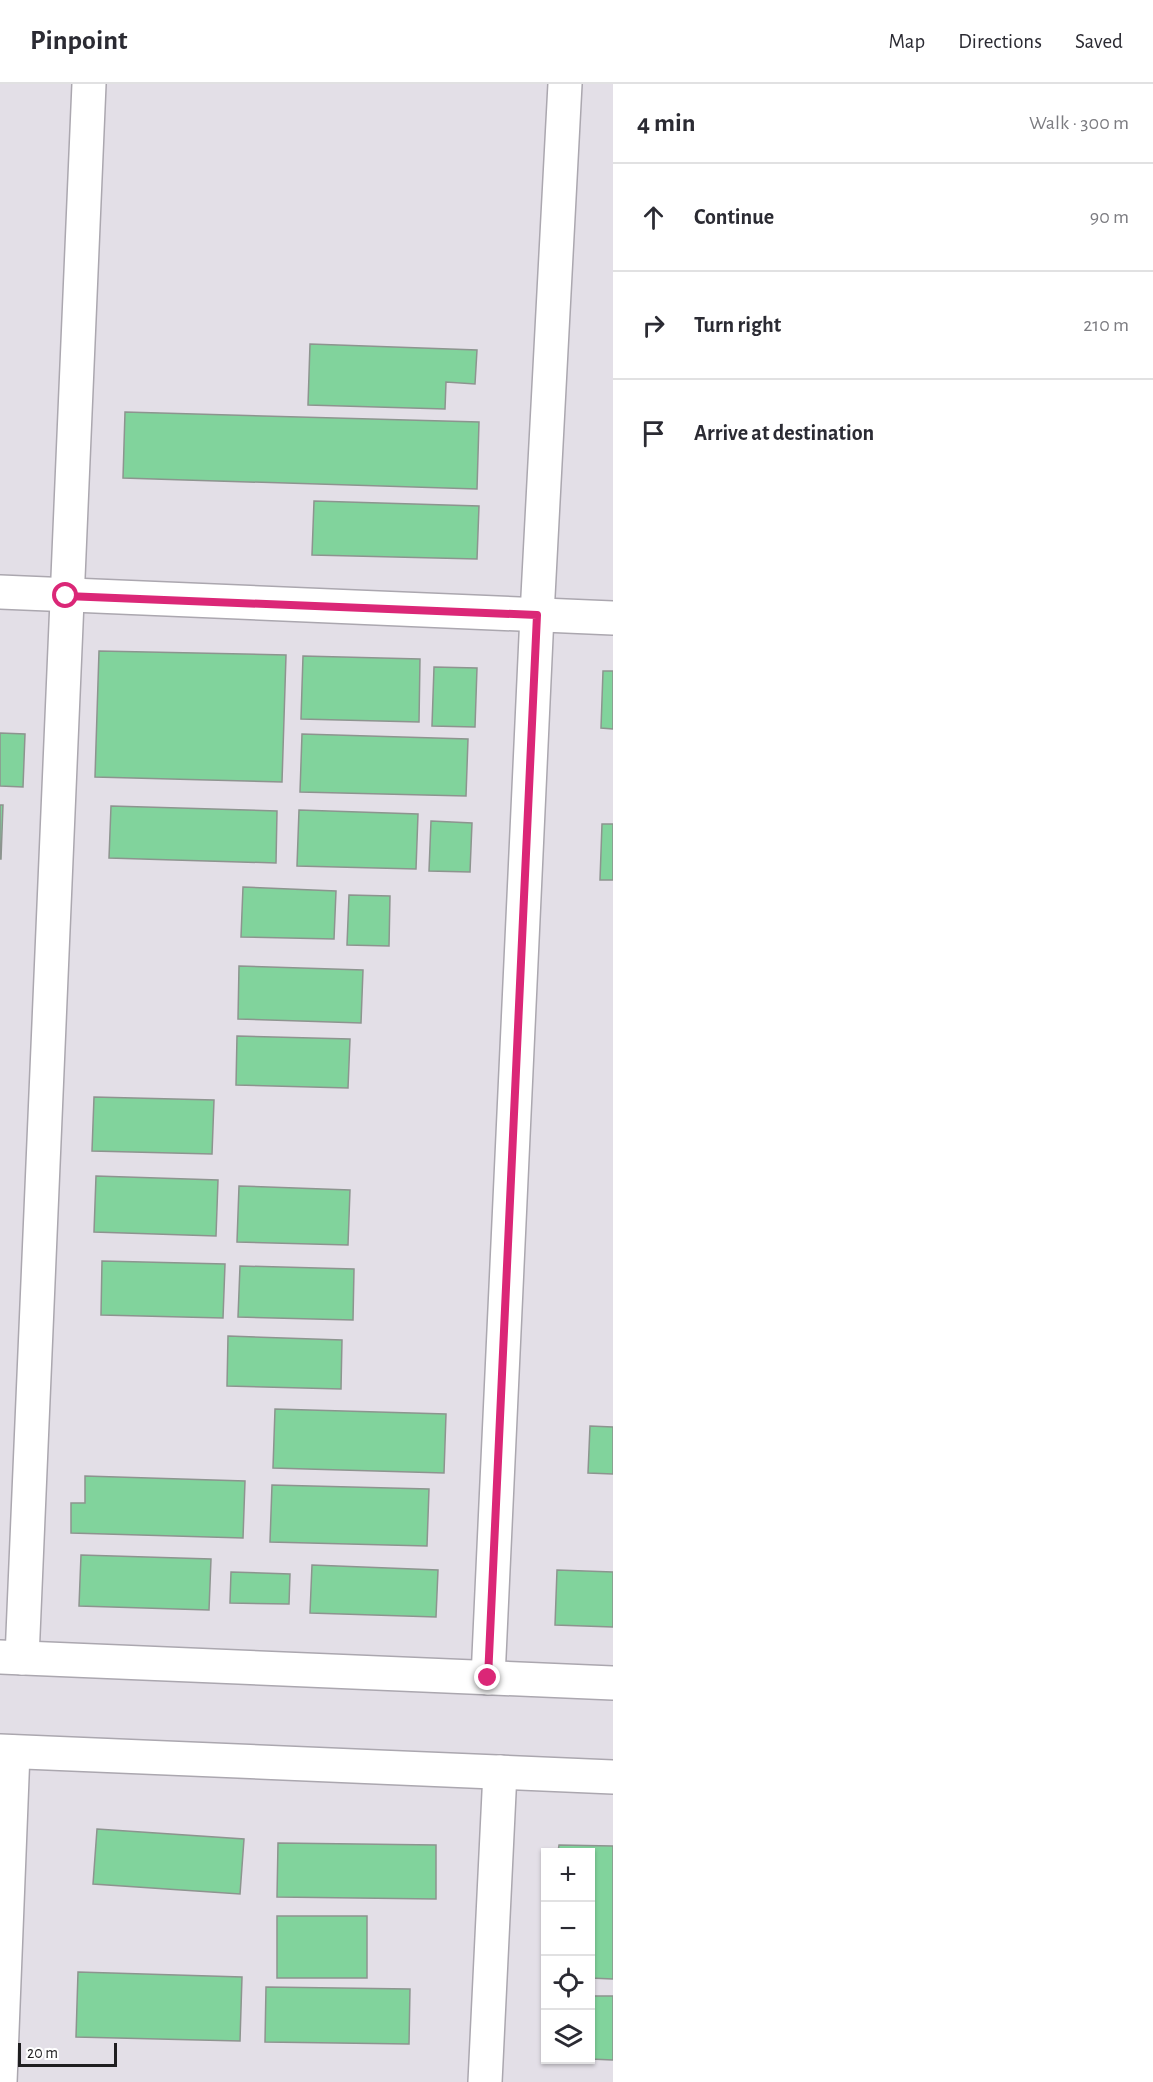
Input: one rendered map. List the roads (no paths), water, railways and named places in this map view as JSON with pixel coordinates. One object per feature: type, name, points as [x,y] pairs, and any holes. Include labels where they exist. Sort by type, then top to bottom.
[{"type":"street","points":[[89,84],[66,596],[11,1658],[613,1683]]},
{"type":"street","points":[[488,1678],[537,615],[565,84]]},
{"type":"street","points":[[0,592],[613,618]]},
{"type":"street","points":[[0,2082],[7,1751],[613,1777]]},
{"type":"street","points":[[485,2082],[500,1773]]}]
